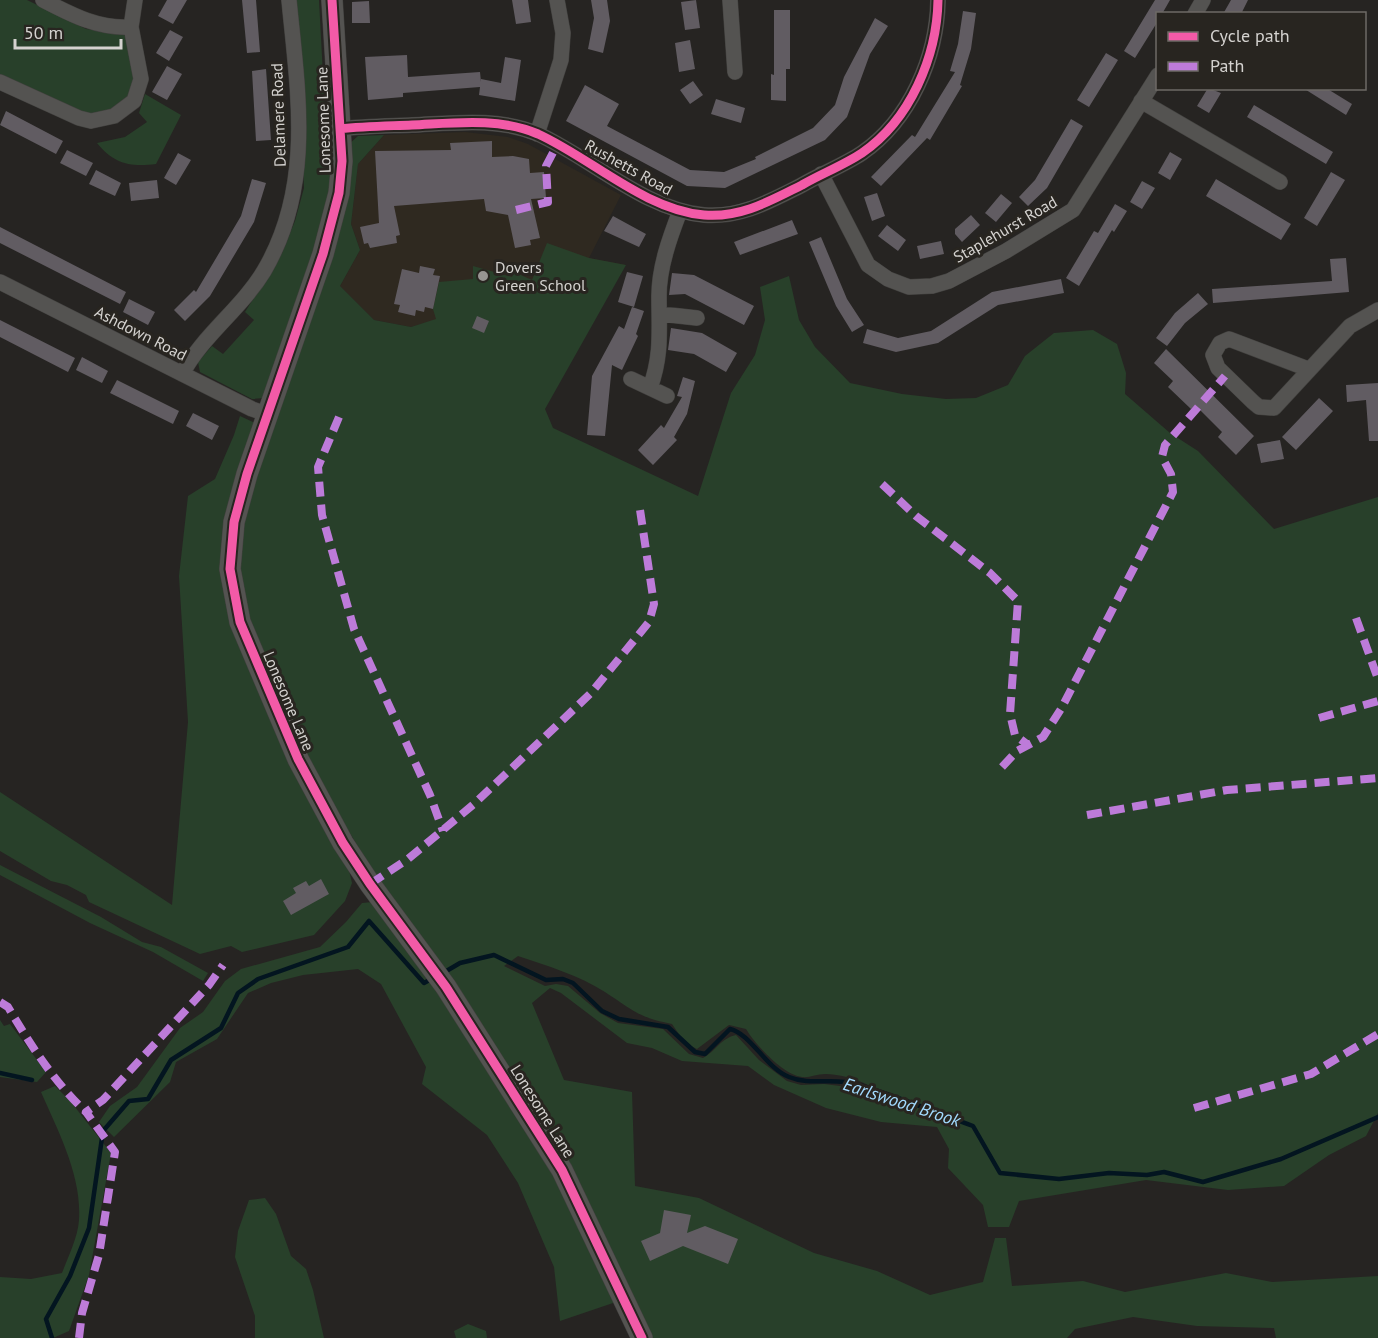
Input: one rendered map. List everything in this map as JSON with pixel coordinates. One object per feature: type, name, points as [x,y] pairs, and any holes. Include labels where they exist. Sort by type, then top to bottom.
[{"type":"street","points":[[44,0],[80,19],[98,25],[131,27]]},
{"type":"street","points":[[0,82],[79,118],[91,121],[114,116],[134,101],[141,79],[131,27],[135,0]]},
{"type":"street","name":"Delamere Road","points":[[182,374],[196,350],[238,307],[263,271],[291,210],[300,142],[290,0]]},
{"type":"street","name":"Lonesome Lane","points":[[332,0],[342,161],[336,203],[323,254],[267,414],[234,522],[230,569],[240,622],[298,759],[343,843],[446,987],[562,1170],[642,1338]]},
{"type":"street","points":[[537,134],[561,60],[563,33],[557,0]]},
{"type":"street","points":[[730,0],[735,72]]},
{"type":"street","name":"Rushetts Road","points":[[340,129],[490,122],[537,134],[664,206],[704,215],[733,214],[761,206],[862,153],[884,134],[904,109],[919,84],[938,20],[938,0]]},
{"type":"street","name":"Staplehurst Road","points":[[821,174],[868,265],[888,279],[909,287],[932,286],[949,281],[1006,251],[1073,210],[1156,78]]},
{"type":"street","points":[[1141,101],[1280,182]]},
{"type":"street","points":[[650,388],[659,364],[661,314],[659,296],[662,268],[680,211]]},
{"type":"street","name":"Ashdown Road","points":[[0,282],[182,374],[267,414]]},
{"type":"street","points":[[1308,369],[1229,339],[1220,343],[1214,355],[1215,363],[1225,376],[1253,402],[1266,408],[1278,404],[1350,326],[1378,310]]},
{"type":"street","points":[[661,314],[698,318]]},
{"type":"street","points":[[631,379],[667,396]]},
{"type":"shaded area","name":"Dovers Green School","points":[[465,132],[508,137],[528,144],[621,195],[589,258],[626,265],[411,327],[374,320],[340,286],[360,250],[351,224],[358,164],[384,135]]},
{"type":"green space","points":[[0,0],[27,0],[86,29],[123,33],[130,50],[133,76],[131,89],[125,101],[107,112],[94,114],[62,104],[0,76]]},
{"type":"green space","points":[[296,0],[319,0],[326,132],[334,180],[322,234],[264,398],[252,399],[200,372],[198,362],[212,346],[223,354],[254,320],[245,312],[282,253],[295,221],[304,188]]},
{"type":"green space","points":[[145,94],[181,115],[156,164],[138,165],[116,160],[97,143],[125,137],[147,122],[139,113]]},
{"type":"green space","points":[[384,135],[358,164],[351,224],[360,250],[340,286],[374,320],[411,327],[436,319],[433,309],[439,282],[473,279],[473,266],[512,277],[514,272],[532,280],[547,243],[589,258],[626,265],[545,409],[553,428],[698,496],[731,393],[755,355],[765,320],[760,287],[789,276],[799,320],[815,347],[850,383],[902,394],[946,399],[976,398],[1008,385],[1025,356],[1054,333],[1093,330],[1117,344],[1126,373],[1125,394],[1170,433],[1198,451],[1274,529],[1378,497],[1378,1113],[1366,1136],[1329,1155],[1284,1186],[1228,1190],[1146,1180],[1019,1201],[1009,1227],[988,1227],[983,1205],[948,1168],[949,1149],[937,1127],[881,1122],[826,1108],[774,1085],[748,1066],[682,1061],[652,1048],[627,1043],[561,993],[550,988],[532,1003],[564,1080],[632,1092],[635,1186],[699,1198],[814,1253],[877,1271],[930,1295],[983,1282],[995,1238],[1006,1238],[1012,1286],[1083,1281],[1125,1292],[1226,1273],[1272,1282],[1378,1276],[1378,1338],[1276,1338],[1274,1328],[1197,1326],[1133,1317],[1075,1329],[1067,1338],[653,1338],[631,1293],[613,1303],[560,1321],[554,1267],[518,1183],[487,1135],[422,1084],[426,1067],[381,984],[358,969],[303,975],[271,983],[248,993],[217,1039],[176,1062],[170,1082],[114,1137],[99,1122],[110,1106],[137,1087],[180,1028],[203,1012],[225,981],[241,969],[320,947],[362,903],[373,902],[379,881],[313,771],[273,691],[257,651],[245,610],[238,570],[241,524],[348,145],[358,136]],"holes":[[[518,956],[563,971],[605,992],[643,1016],[672,1024],[685,1043],[697,1049],[729,1025],[746,1029],[770,1058],[795,1075],[805,1077],[822,1074],[837,1075],[870,1086],[864,1089],[824,1084],[801,1085],[787,1081],[759,1060],[736,1035],[726,1039],[703,1058],[689,1054],[663,1029],[618,1023],[600,1013],[568,986],[556,984],[545,986],[504,966]]]},
{"type":"green space","points":[[240,416],[255,423],[223,569],[348,866],[352,883],[345,901],[314,935],[242,952],[231,946],[200,954],[89,902],[86,895],[67,885],[51,881],[0,851],[0,792],[172,905],[188,722],[179,576],[188,496],[215,479]]},
{"type":"green space","points":[[0,865],[101,917],[142,942],[161,947],[208,973],[203,981],[153,952],[90,923],[0,875]]},
{"type":"green space","points":[[0,1020],[4,1026],[10,1024],[46,1072],[37,1082],[0,1077]]},
{"type":"green space","points":[[55,1086],[71,1102],[111,1153],[89,1275],[69,1331],[53,1338],[0,1338],[0,1277],[31,1279],[62,1273],[78,1227],[79,1203],[73,1170],[41,1092]]},
{"type":"green space","points":[[265,1198],[276,1214],[291,1256],[306,1269],[324,1338],[255,1338],[255,1316],[235,1257],[238,1231],[249,1200]]},
{"type":"green space","points":[[468,1324],[486,1331],[487,1338],[456,1338],[454,1331]]},
{"type":"building","points":[[167,0],[187,0],[173,24],[158,16]]},
{"type":"building","points":[[242,0],[256,0],[260,52],[247,53]]},
{"type":"building","points":[[512,0],[528,0],[531,22],[516,24]]},
{"type":"building","points":[[591,0],[607,0],[610,21],[603,53],[588,49],[594,18]]},
{"type":"building","points":[[696,0],[700,28],[685,30],[681,2]]},
{"type":"building","points":[[1155,0],[1170,0],[1163,12],[1156,12],[1156,24],[1135,58],[1124,51]]},
{"type":"building","points":[[1231,0],[1248,0],[1242,12],[1224,12]]},
{"type":"building","points":[[369,1],[370,23],[352,23],[352,2]]},
{"type":"building","points":[[774,10],[790,10],[790,69],[786,69],[786,101],[771,100],[771,74],[774,75]]},
{"type":"building","points":[[963,11],[976,13],[971,49],[960,85],[962,86],[930,140],[927,138],[881,186],[871,177],[912,135],[915,137],[955,72],[950,71],[958,44]]},
{"type":"building","points":[[875,18],[888,26],[870,54],[847,117],[825,140],[725,188],[687,186],[566,121],[585,85],[619,104],[607,126],[690,170],[724,172],[756,159],[755,157],[813,128],[835,105],[844,77]]},
{"type":"building","points":[[170,30],[183,37],[169,61],[156,53]]},
{"type":"building","points":[[690,40],[695,69],[679,72],[675,43]]},
{"type":"building","points":[[1106,53],[1118,60],[1089,107],[1077,100]]},
{"type":"building","points":[[407,55],[408,77],[480,72],[481,82],[481,79],[501,83],[505,57],[521,60],[515,101],[479,95],[480,87],[403,93],[403,97],[368,100],[365,57]]},
{"type":"building","points":[[167,66],[182,74],[167,100],[152,92]]},
{"type":"building","points":[[266,69],[271,140],[256,141],[252,71]]},
{"type":"building","points":[[693,81],[703,95],[690,104],[680,90]]},
{"type":"building","points":[[1207,90],[1221,93],[1209,113],[1197,106]]},
{"type":"building","points":[[1306,90],[1329,90],[1352,104],[1346,115]]},
{"type":"building","points":[[716,99],[745,108],[741,123],[711,114]]},
{"type":"building","points":[[1254,105],[1333,152],[1326,164],[1247,117]]},
{"type":"building","points":[[6,111],[63,141],[56,154],[0,125]]},
{"type":"building","points":[[1071,119],[1083,126],[1047,188],[1028,206],[1019,197],[1035,180]]},
{"type":"building","points":[[492,141],[492,157],[513,156],[529,159],[530,173],[544,172],[546,198],[531,199],[540,238],[530,240],[531,245],[515,248],[508,215],[486,211],[484,199],[394,206],[400,235],[396,236],[397,243],[370,248],[368,243],[364,244],[360,227],[379,223],[375,151],[451,150],[450,143]]},
{"type":"building","points":[[67,150],[93,163],[86,176],[60,163]]},
{"type":"building","points":[[1170,152],[1182,159],[1170,180],[1158,173]]},
{"type":"building","points":[[178,153],[191,160],[176,185],[164,178]]},
{"type":"building","points":[[96,170],[121,183],[115,196],[89,184]]},
{"type":"building","points":[[1331,172],[1345,180],[1317,226],[1304,218]]},
{"type":"building","points":[[252,179],[266,183],[254,222],[210,296],[185,321],[174,310],[194,290],[196,292],[241,216]]},
{"type":"building","points":[[1216,179],[1291,224],[1281,240],[1206,196]]},
{"type":"building","points":[[157,180],[159,198],[131,201],[129,183]]},
{"type":"building","points":[[1142,181],[1155,188],[1142,209],[1130,202]]},
{"type":"building","points":[[877,193],[885,216],[872,221],[864,197]]},
{"type":"building","points":[[1001,194],[1012,203],[996,222],[985,213]]},
{"type":"building","points":[[1115,204],[1127,211],[1114,232],[1112,230],[1079,286],[1066,278],[1094,231],[1098,233]]},
{"type":"building","points":[[971,215],[980,225],[962,242],[955,234],[955,229]]},
{"type":"building","points":[[613,216],[646,234],[639,247],[604,231]]},
{"type":"building","points":[[792,220],[798,234],[740,255],[734,242]]},
{"type":"building","points":[[887,225],[906,240],[898,251],[878,236]]},
{"type":"building","points":[[0,227],[126,292],[120,304],[0,243]]},
{"type":"building","points":[[821,237],[847,299],[864,325],[852,332],[836,306],[809,242]]},
{"type":"building","points":[[941,241],[944,254],[920,259],[917,246]]},
{"type":"building","points":[[1346,258],[1349,292],[1213,303],[1212,289],[1332,281],[1330,259]]},
{"type":"building","points":[[420,266],[435,269],[433,275],[440,276],[433,309],[425,307],[424,312],[416,310],[415,316],[398,312],[400,305],[394,304],[402,269],[419,273]]},
{"type":"building","points":[[627,272],[643,276],[634,307],[618,302]]},
{"type":"building","points":[[672,273],[694,275],[754,306],[744,325],[685,294],[669,295]]},
{"type":"building","points":[[1061,279],[1064,293],[998,305],[938,343],[896,352],[863,343],[867,329],[898,338],[931,331],[992,292]]},
{"type":"building","points":[[1198,293],[1208,304],[1185,323],[1167,346],[1156,338],[1175,313]]},
{"type":"building","points":[[129,299],[155,312],[148,325],[123,312]]},
{"type":"building","points":[[632,307],[644,311],[636,334],[638,336],[622,370],[612,365],[605,436],[587,435],[592,376],[619,326],[624,329]]},
{"type":"building","points":[[477,316],[489,321],[484,333],[472,328]]},
{"type":"building","points":[[0,320],[75,358],[68,372],[0,337]]},
{"type":"building","points":[[671,328],[702,333],[737,353],[726,372],[694,354],[668,350]]},
{"type":"building","points":[[1166,349],[1254,436],[1236,455],[1218,437],[1222,432],[1195,405],[1191,409],[1168,387],[1173,381],[1154,363]]},
{"type":"building","points":[[82,357],[108,371],[102,383],[76,370]]},
{"type":"building","points":[[683,377],[695,381],[687,414],[674,437],[677,440],[653,465],[638,450],[661,425],[664,428],[682,397],[677,396]]},
{"type":"building","points":[[117,380],[179,411],[173,424],[110,393]]},
{"type":"building","points":[[1378,383],[1378,441],[1369,441],[1366,400],[1347,402],[1346,385]]},
{"type":"building","points":[[1319,398],[1333,411],[1296,450],[1282,437]]},
{"type":"building","points":[[193,413],[219,426],[212,440],[186,426]]},
{"type":"building","points":[[1280,440],[1284,459],[1261,463],[1257,444]]},
{"type":"building","points":[[321,879],[329,894],[291,915],[283,901],[296,893],[293,888],[306,881],[309,886]]},
{"type":"building","points":[[664,1210],[691,1215],[687,1233],[705,1226],[738,1239],[728,1264],[683,1246],[650,1261],[641,1241],[660,1233]]},
{"type":"waterway","name":"Earlswood Brook","points":[[52,1338],[46,1319],[70,1276],[89,1228],[103,1131],[129,1101],[148,1099],[171,1060],[221,1028],[238,993],[258,979],[348,947],[369,921],[424,983],[433,978]]},
{"type":"waterway","name":"Earlswood Brook","points":[[443,973],[460,963],[494,955],[546,980],[563,979],[573,983],[602,1011],[619,1019],[668,1027],[695,1052],[705,1054],[730,1029],[745,1037],[773,1066],[789,1077],[805,1081],[839,1081],[856,1084],[973,1126],[1000,1173],[1059,1179],[1109,1173],[1147,1175],[1164,1172],[1203,1182],[1281,1159],[1378,1117]]},
{"type":"waterway","points":[[0,1073],[32,1080]]},
{"type":"marked path","points":[[516,210],[548,202],[546,166],[557,145]]},
{"type":"marked path","points":[[1002,767],[1017,751],[1043,737],[1061,709],[1173,492],[1171,474],[1162,457],[1165,445],[1225,376]]},
{"type":"marked path","points":[[339,417],[318,467],[322,515],[354,629],[430,795],[443,831]]},
{"type":"marked path","points":[[882,484],[916,516],[990,573],[1018,601],[1010,714],[1015,735],[1028,745]]},
{"type":"marked path","points":[[370,884],[408,859],[474,804],[591,693],[649,622],[654,604],[639,503]]},
{"type":"marked path","points":[[1356,618],[1378,679]]},
{"type":"marked path","points":[[1319,718],[1378,701]]},
{"type":"marked path","points":[[1087,815],[1227,790],[1378,778]]},
{"type":"marked path","points":[[79,1338],[82,1313],[99,1255],[115,1152],[86,1112],[103,1100],[209,985],[223,965]]},
{"type":"marked path","points":[[0,1002],[8,1007],[53,1075],[86,1112]]},
{"type":"marked path","points":[[1194,1108],[1311,1074],[1378,1034]]},
{"type":"cycle path","points":[[332,0],[342,161],[339,193],[323,254],[247,474],[234,522],[230,569],[240,622],[298,759],[343,843],[370,884],[446,987],[562,1170],[642,1338]]},
{"type":"cycle path","points":[[340,129],[460,122],[507,125],[538,134],[558,144],[619,182],[661,204],[704,215],[730,214],[755,207],[790,191],[862,153],[879,139],[894,123],[918,86],[932,43],[938,0]]},
{"type":"place","name":"Dovers Green School","points":[[483,276]]}]
